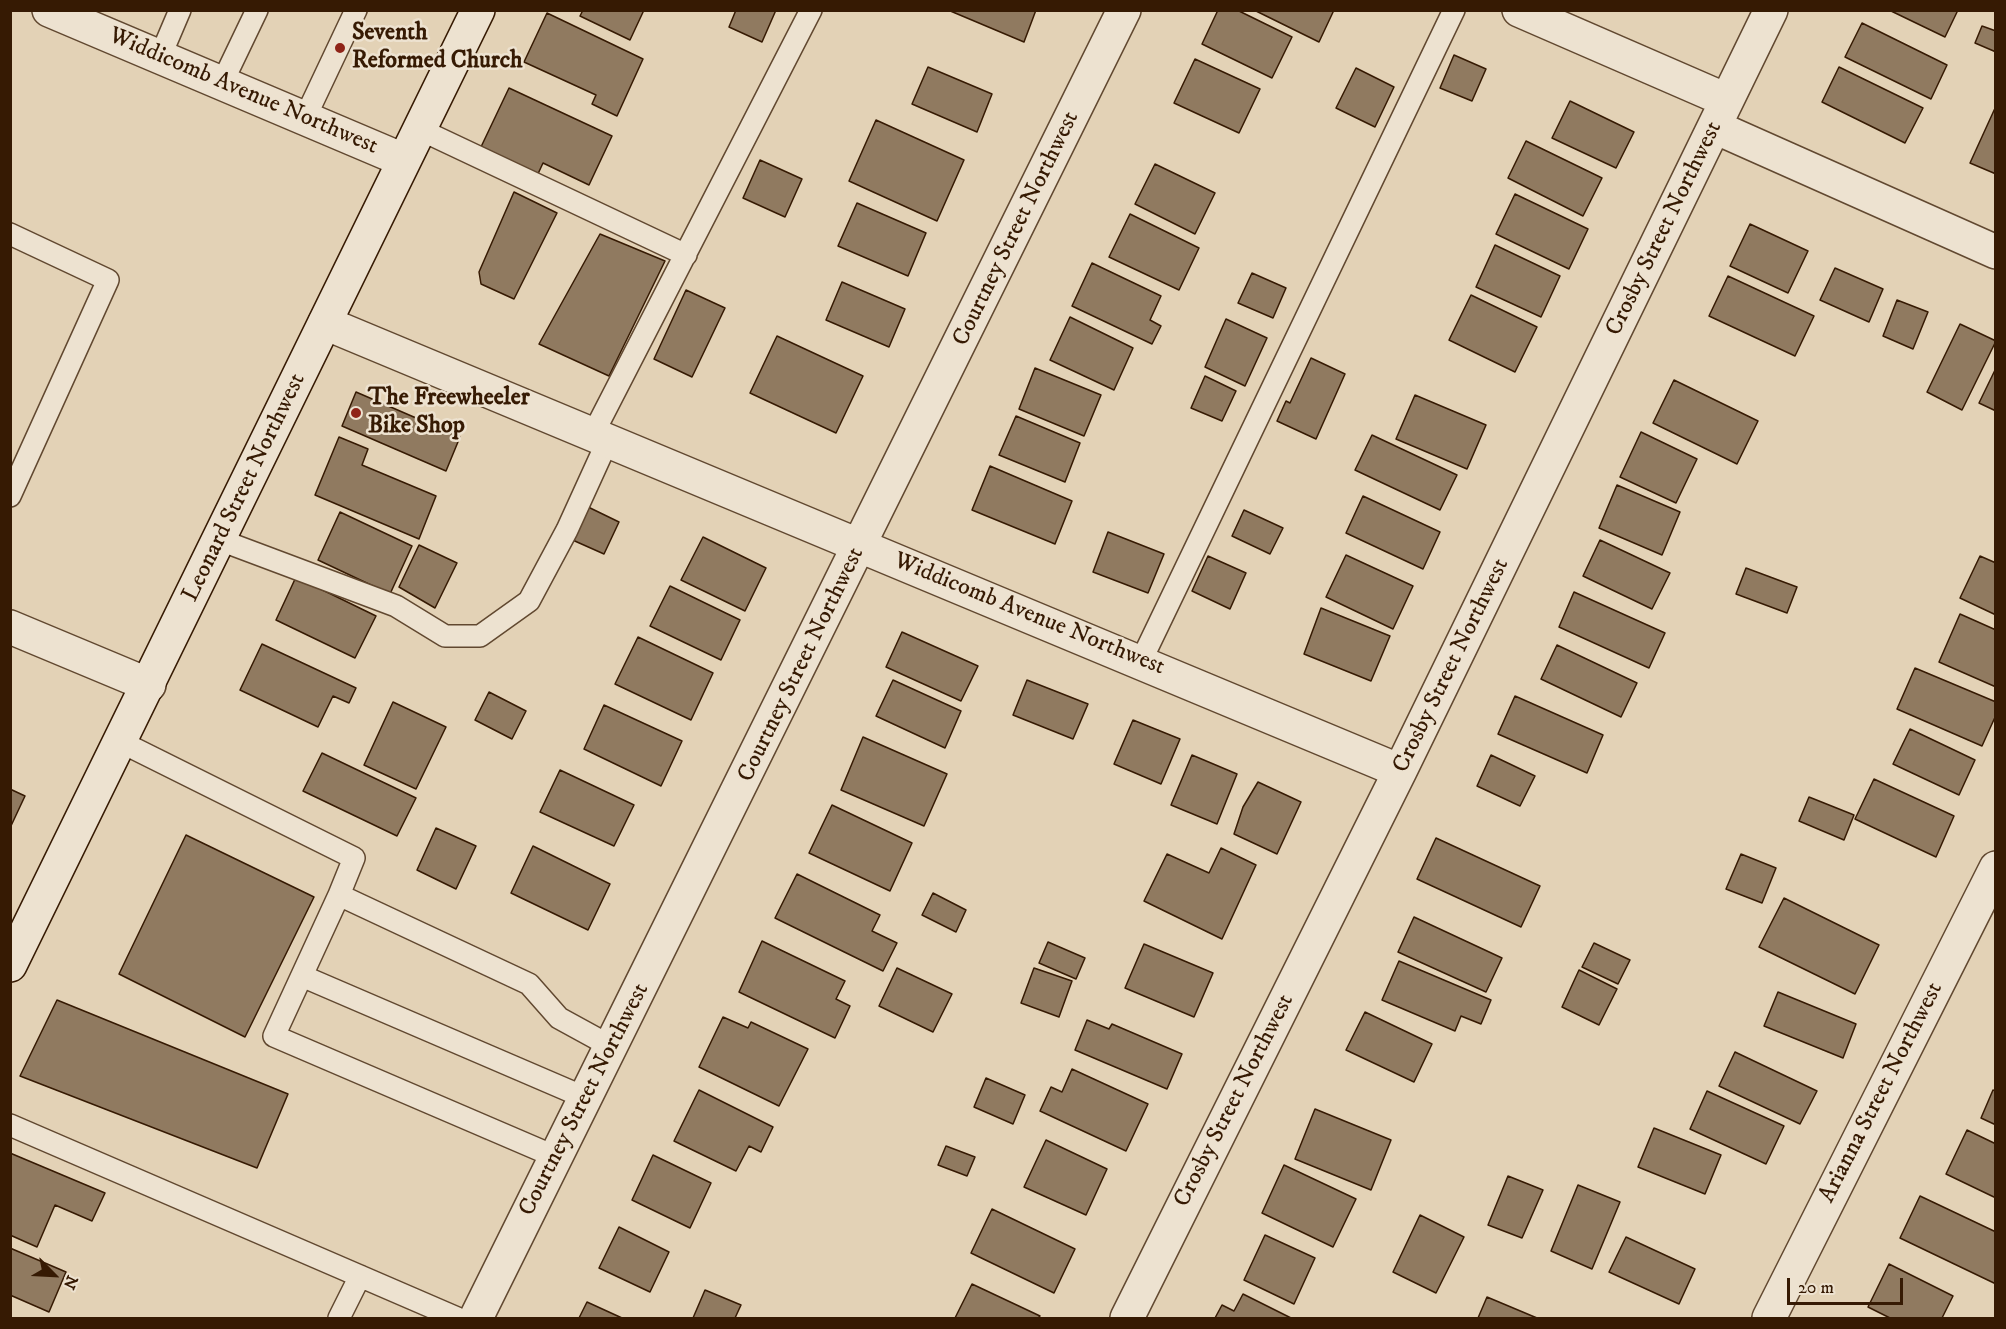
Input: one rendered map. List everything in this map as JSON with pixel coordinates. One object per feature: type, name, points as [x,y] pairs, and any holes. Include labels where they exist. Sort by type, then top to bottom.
[{"type":"street","name":"Widdicomb Avenue Northwest","points":[[49,10],[403,160]]},
{"type":"street","name":"Leonard Street Northwest","points":[[10,965],[478,10]]},
{"type":"street","name":"Courtney Street Northwest","points":[[476,1318],[861,546],[1124,10]]},
{"type":"street","points":[[1519,10],[1995,252]]},
{"type":"street","name":"Crosby Street Northwest","points":[[1127,1318],[1400,771],[1771,10]]},
{"type":"street","name":"Widdicomb Avenue Northwest","points":[[325,323],[1141,661],[1400,771]]},
{"type":"street","points":[[10,627],[149,685]]},
{"type":"street","name":"Arianna Street Northwest","points":[[1769,1318],[1995,868]]},
{"type":"lane","points":[[160,57],[180,10]]},
{"type":"lane","points":[[222,83],[257,10]]},
{"type":"lane","points":[[305,118],[356,10]]},
{"type":"lane","points":[[220,540],[396,606],[445,636],[480,636],[529,602],[567,530],[600,437],[686,255],[811,10]]},
{"type":"lane","points":[[1141,661],[1454,10]]},
{"type":"lane","points":[[418,129],[686,255]]},
{"type":"lane","points":[[10,234],[108,280],[10,496]]},
{"type":"lane","points":[[121,742],[354,858],[274,1036],[556,1157]]},
{"type":"lane","points":[[339,895],[529,984],[559,1018],[612,1047]]},
{"type":"lane","points":[[302,976],[586,1098]]},
{"type":"lane","points":[[10,1125],[457,1318]]},
{"type":"lane","points":[[339,1318],[360,1276]]},
{"type":"building","points":[[583,10],[644,10],[630,40],[580,16]]},
{"type":"building","points":[[736,10],[776,10],[762,42],[729,27]]},
{"type":"building","points":[[948,10],[1036,10],[1024,42]]},
{"type":"building","points":[[1218,10],[1237,10],[1292,37],[1272,78],[1202,44]]},
{"type":"building","points":[[1254,10],[1334,10],[1319,42]]},
{"type":"building","points":[[1889,10],[1958,10],[1945,37]]},
{"type":"building","points":[[547,13],[643,59],[617,116],[592,104],[596,95],[524,62]]},
{"type":"building","points":[[1862,23],[1947,65],[1931,99],[1845,57]]},
{"type":"building","points":[[1982,26],[1996,31],[1996,52],[1975,43]]},
{"type":"building","points":[[1454,55],[1486,69],[1472,101],[1440,88]]},
{"type":"building","points":[[1195,59],[1260,89],[1239,133],[1174,103]]},
{"type":"building","points":[[928,67],[992,94],[977,132],[912,104]]},
{"type":"building","points":[[1839,67],[1923,108],[1905,143],[1822,102]]},
{"type":"building","points":[[1356,68],[1394,87],[1375,127],[1336,108]]},
{"type":"building","points":[[509,88],[612,136],[589,185],[543,163],[537,176],[480,149]]},
{"type":"building","points":[[1570,101],[1634,132],[1616,168],[1552,138]]},
{"type":"building","points":[[1996,106],[1996,174],[1970,163]]},
{"type":"building","points":[[876,120],[964,160],[937,221],[849,181]]},
{"type":"building","points":[[1526,141],[1602,178],[1583,216],[1508,178]]},
{"type":"building","points":[[760,160],[802,179],[785,217],[743,198]]},
{"type":"building","points":[[1155,164],[1215,193],[1195,234],[1135,204]]},
{"type":"building","points":[[514,192],[557,213],[514,299],[481,284],[479,272]]},
{"type":"building","points":[[1515,194],[1588,229],[1569,269],[1496,234]]},
{"type":"building","points":[[857,203],[926,233],[908,276],[838,246]]},
{"type":"building","points":[[1130,214],[1199,248],[1179,290],[1109,257]]},
{"type":"building","points":[[1750,224],[1808,251],[1788,293],[1730,266]]},
{"type":"building","points":[[600,234],[665,261],[609,376],[539,344]]},
{"type":"building","points":[[1495,245],[1560,276],[1541,317],[1476,287]]},
{"type":"building","points":[[1092,263],[1161,296],[1150,320],[1161,326],[1152,344],[1072,306]]},
{"type":"building","points":[[1835,268],[1883,289],[1869,322],[1820,300]]},
{"type":"building","points":[[1252,273],[1286,288],[1273,318],[1238,303]]},
{"type":"building","points":[[1728,276],[1814,316],[1795,356],[1709,316]]},
{"type":"building","points":[[842,282],[905,309],[889,347],[826,320]]},
{"type":"building","points":[[686,290],[725,308],[692,377],[654,359]]},
{"type":"building","points":[[1471,295],[1537,327],[1515,372],[1449,340]]},
{"type":"building","points":[[1897,300],[1928,312],[1913,349],[1883,336]]},
{"type":"building","points":[[1070,317],[1133,348],[1114,390],[1050,360]]},
{"type":"building","points":[[1226,319],[1267,338],[1245,386],[1205,367]]},
{"type":"building","points":[[1960,324],[1996,341],[1962,410],[1927,392]]},
{"type":"building","points":[[777,336],[863,376],[836,433],[750,393]]},
{"type":"building","points":[[1311,358],[1345,374],[1316,439],[1277,421],[1286,401],[1290,403]]},
{"type":"building","points":[[1035,368],[1101,395],[1084,436],[1019,409]]},
{"type":"building","points":[[1996,368],[1996,411],[1979,403]]},
{"type":"building","points":[[1205,376],[1236,391],[1222,421],[1191,408]]},
{"type":"building","points":[[1674,380],[1758,421],[1737,464],[1653,423]]},
{"type":"building","points":[[356,392],[460,437],[446,471],[342,426]]},
{"type":"building","points":[[1415,395],[1486,425],[1467,469],[1396,439]]},
{"type":"building","points":[[1016,416],[1080,443],[1065,482],[999,455]]},
{"type":"building","points":[[1641,432],[1697,459],[1676,503],[1620,477]]},
{"type":"building","points":[[1372,435],[1457,475],[1440,510],[1355,470]]},
{"type":"building","points":[[339,437],[368,449],[362,465],[436,496],[419,539],[315,495]]},
{"type":"building","points":[[990,466],[1072,501],[1055,544],[972,510]]},
{"type":"building","points":[[1617,485],[1680,512],[1662,555],[1599,528]]},
{"type":"building","points":[[1363,496],[1440,532],[1423,569],[1346,533]]},
{"type":"building","points":[[584,505],[619,522],[604,554],[568,538]]},
{"type":"building","points":[[1244,510],[1283,528],[1270,554],[1232,536]]},
{"type":"building","points":[[340,512],[412,546],[390,594],[318,560]]},
{"type":"building","points":[[1108,532],[1164,554],[1148,593],[1093,572]]},
{"type":"building","points":[[703,537],[766,568],[745,611],[681,580]]},
{"type":"building","points":[[1600,540],[1670,573],[1652,609],[1583,576]]},
{"type":"building","points":[[419,545],[457,563],[435,608],[399,587]]},
{"type":"building","points":[[1346,555],[1413,586],[1393,629],[1326,597]]},
{"type":"building","points":[[1208,556],[1246,573],[1230,609],[1192,591]]},
{"type":"building","points":[[1980,556],[1996,563],[1996,615],[1960,598]]},
{"type":"building","points":[[1746,568],[1797,587],[1787,613],[1736,594]]},
{"type":"building","points":[[296,577],[376,616],[355,658],[276,620]]},
{"type":"building","points":[[670,586],[740,620],[721,660],[650,626]]},
{"type":"building","points":[[1574,592],[1665,633],[1649,668],[1559,627]]},
{"type":"building","points":[[1321,608],[1390,636],[1371,681],[1304,654]]},
{"type":"building","points":[[1960,614],[1996,630],[1996,687],[1939,662]]},
{"type":"building","points":[[902,632],[978,666],[961,701],[886,667]]},
{"type":"building","points":[[638,637],[713,673],[691,720],[615,684]]},
{"type":"building","points":[[262,644],[356,688],[349,703],[333,696],[318,727],[240,690]]},
{"type":"building","points":[[1557,645],[1637,683],[1621,717],[1541,679]]},
{"type":"building","points":[[1915,668],[1996,702],[1996,715],[1982,746],[1897,709]]},
{"type":"building","points":[[893,680],[961,711],[945,748],[876,716]]},
{"type":"building","points":[[1027,680],[1088,704],[1073,739],[1013,715]]},
{"type":"building","points":[[489,692],[526,711],[512,739],[475,720]]},
{"type":"building","points":[[1515,696],[1603,735],[1587,773],[1498,734]]},
{"type":"building","points":[[393,702],[446,727],[416,789],[364,765]]},
{"type":"building","points":[[604,705],[682,741],[661,786],[584,749]]},
{"type":"building","points":[[1133,720],[1180,739],[1161,784],[1114,764]]},
{"type":"building","points":[[1910,729],[1975,760],[1959,795],[1893,764]]},
{"type":"building","points":[[863,737],[947,774],[924,826],[841,790]]},
{"type":"building","points":[[322,753],[416,798],[397,836],[303,791]]},
{"type":"building","points":[[1192,755],[1237,774],[1217,824],[1171,805]]},
{"type":"building","points":[[1491,755],[1535,776],[1520,806],[1477,786]]},
{"type":"building","points":[[560,770],[634,805],[614,846],[540,812]]},
{"type":"building","points":[[1874,779],[1954,816],[1936,857],[1855,819]]},
{"type":"building","points":[[1258,782],[1301,802],[1277,854],[1234,834],[1243,807]]},
{"type":"building","points":[[10,789],[25,796],[10,828]]},
{"type":"building","points":[[1809,797],[1854,815],[1844,840],[1799,821]]},
{"type":"building","points":[[832,805],[912,843],[890,891],[809,853]]},
{"type":"building","points":[[436,828],[476,846],[456,889],[417,870]]},
{"type":"building","points":[[186,835],[314,897],[245,1037],[119,974]]},
{"type":"building","points":[[1436,838],[1540,886],[1521,927],[1417,879]]},
{"type":"building","points":[[533,846],[610,884],[588,930],[511,893]]},
{"type":"building","points":[[1221,848],[1256,865],[1222,939],[1144,901],[1167,854],[1209,873]]},
{"type":"building","points":[[1741,854],[1776,868],[1762,903],[1726,889]]},
{"type":"building","points":[[797,874],[880,915],[872,931],[897,943],[883,971],[775,918]]},
{"type":"building","points":[[933,893],[966,910],[956,932],[922,915]]},
{"type":"building","points":[[1784,898],[1879,945],[1855,994],[1759,947]]},
{"type":"building","points":[[1414,917],[1502,958],[1486,992],[1398,952]]},
{"type":"building","points":[[762,941],[845,981],[836,999],[850,1006],[835,1038],[739,992]]},
{"type":"building","points":[[1048,942],[1085,958],[1076,979],[1039,963]]},
{"type":"building","points":[[1594,943],[1630,960],[1618,984],[1582,967]]},
{"type":"building","points":[[1144,944],[1213,973],[1194,1017],[1125,988]]},
{"type":"building","points":[[1399,961],[1491,1000],[1481,1024],[1461,1016],[1455,1031],[1382,1000]]},
{"type":"building","points":[[897,968],[952,994],[933,1032],[879,1006]]},
{"type":"building","points":[[1034,968],[1072,981],[1059,1017],[1021,1003]]},
{"type":"building","points":[[1579,970],[1617,989],[1599,1025],[1562,1007]]},
{"type":"building","points":[[1778,992],[1856,1024],[1843,1058],[1764,1026]]},
{"type":"building","points":[[57,1000],[288,1094],[257,1168],[20,1076]]},
{"type":"building","points":[[1365,1012],[1432,1044],[1414,1082],[1346,1050]]},
{"type":"building","points":[[723,1017],[748,1028],[751,1022],[808,1049],[779,1106],[699,1067]]},
{"type":"building","points":[[1087,1020],[1109,1029],[1112,1024],[1182,1054],[1167,1089],[1075,1050]]},
{"type":"building","points":[[1735,1052],[1817,1091],[1800,1124],[1719,1086]]},
{"type":"building","points":[[1072,1069],[1148,1104],[1126,1151],[1040,1111],[1051,1087],[1062,1092]]},
{"type":"building","points":[[986,1078],[1025,1095],[1013,1124],[974,1107]]},
{"type":"building","points":[[699,1090],[773,1127],[761,1152],[749,1146],[736,1171],[674,1141]]},
{"type":"building","points":[[1993,1090],[1996,1091],[1996,1125],[1981,1118]]},
{"type":"building","points":[[1707,1091],[1784,1126],[1766,1164],[1690,1129]]},
{"type":"building","points":[[1315,1109],[1391,1140],[1371,1190],[1295,1159]]},
{"type":"building","points":[[1654,1128],[1721,1155],[1705,1194],[1638,1167]]},
{"type":"building","points":[[1967,1130],[1996,1144],[1996,1198],[1946,1174]]},
{"type":"building","points":[[1046,1140],[1107,1169],[1086,1215],[1024,1187]]},
{"type":"building","points":[[946,1146],[975,1157],[967,1176],[938,1165]]},
{"type":"building","points":[[10,1153],[105,1193],[92,1221],[55,1205],[37,1247],[10,1235]]},
{"type":"building","points":[[653,1155],[711,1183],[690,1228],[632,1200]]},
{"type":"building","points":[[1284,1165],[1356,1199],[1333,1247],[1262,1213]]},
{"type":"building","points":[[1508,1176],[1543,1190],[1522,1238],[1488,1225]]},
{"type":"building","points":[[1578,1185],[1620,1202],[1592,1269],[1551,1251]]},
{"type":"building","points":[[1920,1196],[1996,1232],[1996,1284],[1900,1238]]},
{"type":"building","points":[[992,1209],[1075,1249],[1054,1293],[971,1253]]},
{"type":"building","points":[[1420,1215],[1464,1237],[1436,1293],[1393,1272]]},
{"type":"building","points":[[619,1227],[669,1252],[650,1292],[599,1268]]},
{"type":"building","points":[[1265,1235],[1315,1258],[1294,1304],[1244,1280]]},
{"type":"building","points":[[1626,1237],[1695,1269],[1679,1304],[1609,1272]]},
{"type":"building","points":[[10,1248],[66,1272],[49,1312],[10,1295]]},
{"type":"building","points":[[1889,1264],[1953,1296],[1942,1318],[1890,1318],[1868,1307]]},
{"type":"building","points":[[972,1284],[1040,1316],[1038,1318],[955,1318]]},
{"type":"building","points":[[705,1290],[741,1305],[735,1318],[693,1318]]},
{"type":"building","points":[[1243,1294],[1291,1318],[1215,1318],[1222,1305],[1234,1311]]},
{"type":"building","points":[[1487,1297],[1537,1318],[1478,1318]]},
{"type":"building","points":[[587,1302],[622,1318],[579,1318]]},
{"type":"place","name":"Seventh Reformed Church","points":[[340,48]]},
{"type":"place","name":"The Freewheeler Bike Shop","points":[[356,413]]}]
